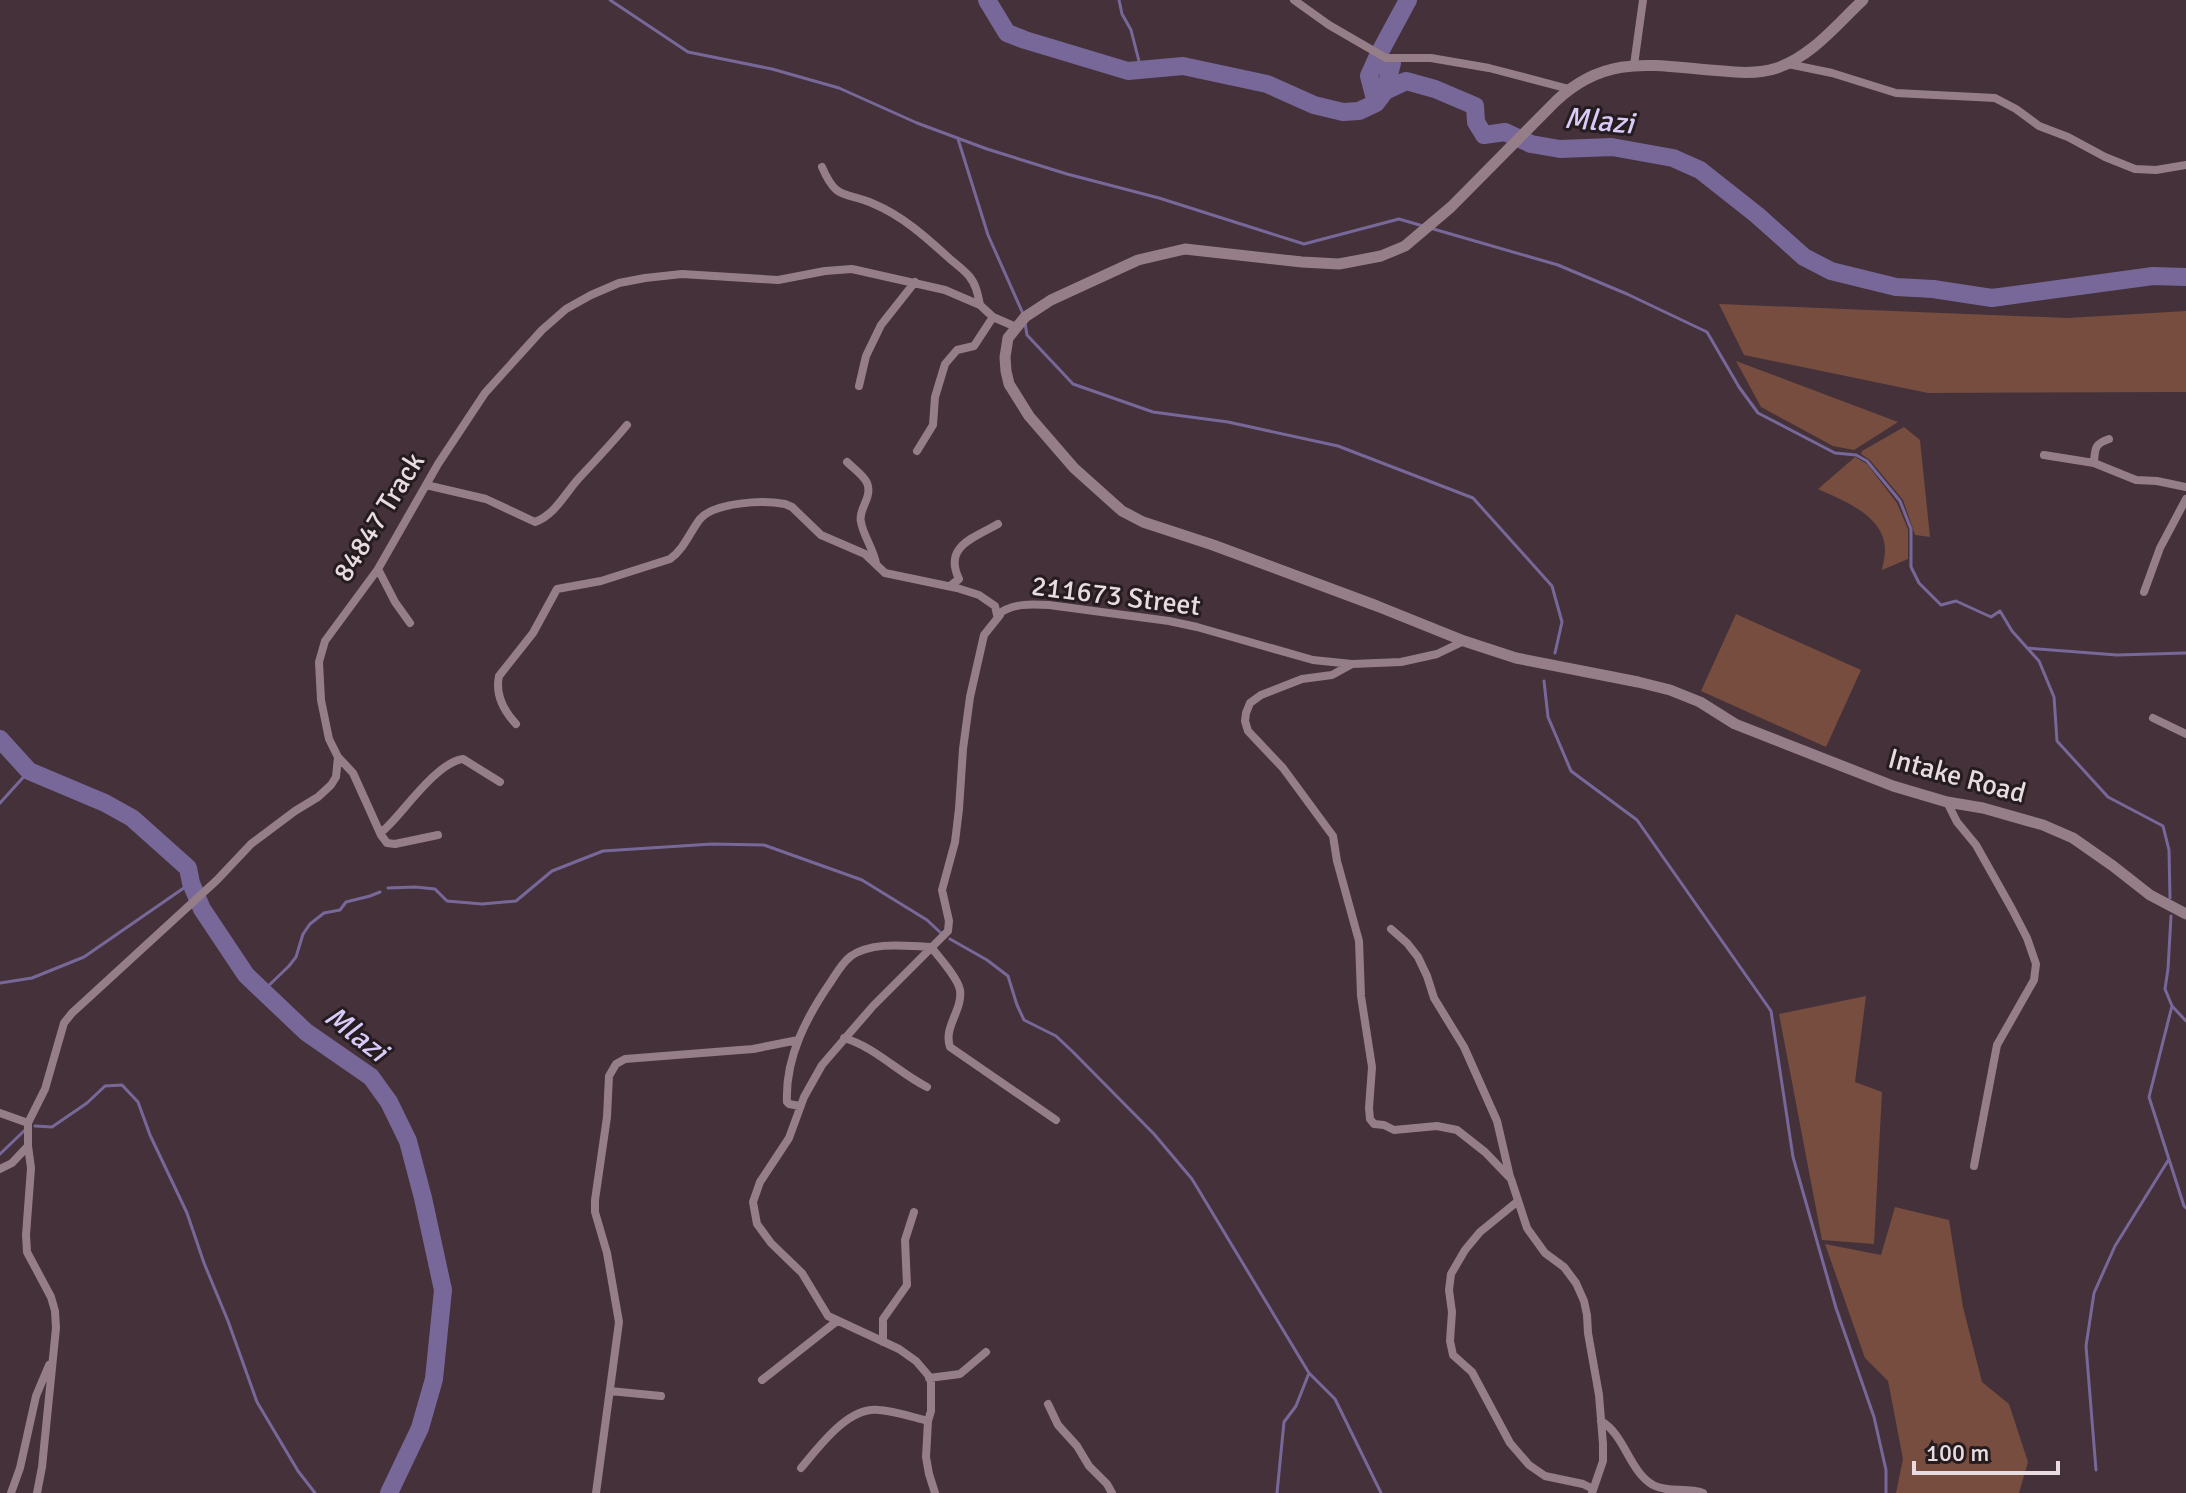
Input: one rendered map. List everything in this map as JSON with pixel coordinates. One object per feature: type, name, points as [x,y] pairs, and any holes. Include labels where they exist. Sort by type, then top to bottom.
[{"type":"street","points":[[1294,0],[1329,25],[1386,58],[1431,58],[1489,68],[1569,89]]},
{"type":"street","points":[[1634,65],[1643,0]]},
{"type":"street","points":[[1016,327],[1025,317],[1051,300],[1116,269],[1161,253],[1185,249],[1339,264],[1381,256],[1405,246],[1451,207],[1569,89],[1597,73],[1634,65],[1762,72],[1787,64],[1818,43],[1863,0]]},
{"type":"street","points":[[1787,64],[1832,73],[1896,93],[1995,98],[2039,126],[2135,169],[2156,170],[2186,165]]},
{"type":"street","points":[[822,167],[832,188],[839,193],[873,204],[898,218],[946,255],[969,276],[975,285],[980,305]]},
{"type":"street","name":"84847 Track","points":[[379,830],[353,773],[338,757],[327,733],[319,662],[325,641],[378,569],[452,441],[485,393],[542,330],[566,309],[619,283],[645,278],[682,274],[765,281],[852,269],[945,290],[980,305],[993,317],[1016,327]]},
{"type":"street","points":[[859,386],[866,356],[877,333],[915,282]]},
{"type":"street","points":[[917,451],[933,425],[935,397],[945,364],[957,350],[974,346],[993,317]]},
{"type":"street","name":"Intake Road","points":[[1016,327],[1008,338],[1005,357],[1009,384],[1020,404],[1074,468],[1122,511],[1143,522],[1516,658],[1670,690],[1735,724],[1893,786],[2043,825],[2073,838],[2150,895],[2186,914]]},
{"type":"street","points":[[426,485],[486,499],[535,522],[552,513],[627,425]]},
{"type":"street","points":[[2094,463],[2097,445],[2109,439]]},
{"type":"street","points":[[2044,455],[2094,463],[2136,480],[2186,487]]},
{"type":"street","points":[[847,462],[870,487],[860,517],[876,564]]},
{"type":"street","points":[[2144,592],[2160,548],[2186,499]]},
{"type":"street","name":"211673 Street","points":[[516,724],[501,702],[497,684],[499,676],[533,633],[557,589],[601,581],[664,562],[678,553],[702,516],[737,504],[777,502],[792,507],[821,535],[865,554],[885,573],[979,595],[995,606],[997,615],[1011,606],[1033,604],[1169,621],[1279,652],[1356,665]]},
{"type":"street","points":[[950,586],[959,579],[954,559],[957,551],[998,524]]},
{"type":"street","points":[[378,569],[410,623]]},
{"type":"street","points":[[935,1493],[926,1457],[932,1391],[929,1378],[916,1361],[899,1349],[828,1316],[802,1273],[761,1232],[753,1211],[755,1191],[789,1138],[800,1106],[822,1065],[844,1038],[948,931],[942,890],[957,827],[970,697],[984,635],[1000,615],[997,615]]},
{"type":"street","points":[[1464,641],[1437,654],[1401,662],[1356,665],[1332,675],[1302,679],[1261,695],[1250,703],[1245,721],[1248,731],[1283,768],[1333,836],[1359,941],[1361,996],[1372,1067],[1370,1119],[1374,1124],[1394,1130],[1437,1126],[1457,1130],[1485,1152],[1511,1179]]},
{"type":"street","points":[[2153,718],[2186,734]]},
{"type":"street","points":[[37,1493],[56,1328],[51,1297],[27,1252],[31,1168],[28,1123],[45,1089],[64,1023],[217,880],[251,844],[331,785],[336,777],[338,757]]},
{"type":"street","points":[[438,835],[390,844],[379,830],[384,830],[438,772],[457,760],[463,759],[500,782]]},
{"type":"street","points":[[1947,802],[1957,822],[1976,845],[2012,909],[2036,964],[2034,980],[1997,1045],[1974,1166]]},
{"type":"street","points":[[1391,929],[1418,957],[1434,998],[1464,1047],[1497,1121],[1527,1228],[1545,1253],[1564,1267],[1584,1301],[1599,1395],[1603,1461],[1592,1491],[1583,1484],[1545,1476],[1529,1465],[1510,1443],[1472,1372],[1453,1355],[1450,1341],[1451,1274],[1480,1232],[1518,1201]]},
{"type":"street","points":[[800,1106],[789,1104],[787,1098],[798,1040],[816,1004],[849,957],[879,947],[931,947]]},
{"type":"street","points":[[931,947],[961,992],[947,1038],[950,1047],[1056,1120]]},
{"type":"street","points":[[844,1038],[856,1042],[927,1087]]},
{"type":"street","points":[[596,1493],[619,1322],[607,1253],[594,1206],[607,1117],[607,1084],[612,1069],[625,1059],[753,1049],[798,1040]]},
{"type":"street","points":[[0,1113],[28,1123]]},
{"type":"street","points":[[0,1169],[12,1163],[28,1146]]},
{"type":"street","points":[[883,1342],[883,1319],[907,1285],[905,1240],[914,1212]]},
{"type":"street","points":[[762,1380],[837,1321]]},
{"type":"street","points":[[929,1378],[960,1374],[986,1352]]},
{"type":"street","points":[[11,1493],[20,1468],[36,1396],[52,1357]]},
{"type":"street","points":[[610,1391],[661,1396]]},
{"type":"street","points":[[1048,1404],[1058,1425],[1112,1493]]},
{"type":"street","points":[[801,1468],[830,1434],[868,1410],[878,1409],[928,1421]]},
{"type":"street","points":[[1601,1421],[1609,1425],[1652,1484],[1703,1493]]},
{"type":"shaded area","points":[[1719,304],[2068,318],[2186,311],[2186,392],[1928,393],[1744,355]]},
{"type":"shaded area","points":[[1736,361],[1898,422],[1854,450],[1833,446],[1761,407]]},
{"type":"shaded area","points":[[1904,427],[1920,440],[1930,537],[1915,535],[1903,500],[1870,460],[1861,454]]},
{"type":"shaded area","points":[[1855,457],[1867,464],[1897,503],[1908,529],[1908,559],[1882,570],[1883,538],[1871,519],[1818,489]]},
{"type":"shaded area","points":[[1736,614],[1861,670],[1826,747],[1701,691]]},
{"type":"shaded area","points":[[1866,996],[1855,1082],[1882,1092],[1874,1244],[1822,1240],[1779,1014]]},
{"type":"shaded area","points":[[1895,1207],[1949,1220],[1963,1307],[1982,1382],[2009,1404],[2028,1462],[2019,1493],[1896,1493],[1903,1459],[1888,1381],[1865,1358],[1825,1244],[1881,1255]]},
{"type":"waterway","points":[[610,0],[688,52],[772,69],[839,88],[917,123],[987,149],[1159,198],[1304,244],[1399,219],[1423,226]]},
{"type":"waterway","name":"Mlazi","points":[[987,0],[1007,33],[1128,71],[1183,66],[1267,84],[1314,105],[1343,112],[1359,111],[1376,103],[1385,91],[1406,81],[1475,106],[1476,122],[1484,135],[1505,132],[1531,144],[1560,149],[1612,147],[1673,158],[1700,170],[1804,257],[1831,271],[1896,287],[1992,298],[2153,276],[2186,277]]},
{"type":"waterway","points":[[1119,0],[1141,69]]},
{"type":"waterway","points":[[1381,50],[1408,0]]},
{"type":"waterway","points":[[1376,103],[1369,76],[1377,58]]},
{"type":"waterway","points":[[1385,91],[1392,63]]},
{"type":"waterway","points":[[958,139],[988,235],[1024,316]]},
{"type":"waterway","points":[[1430,228],[1558,265],[1707,332],[1758,413],[1835,453],[1856,455],[1867,461],[1900,501],[1911,529],[1911,567],[1919,583],[1941,605],[1956,601],[1991,617],[2000,611],[2012,631],[2039,661],[2054,697],[2057,741],[2108,797],[2163,826],[2169,850],[2170,898]]},
{"type":"waterway","points":[[1025,323],[1027,335],[1073,384],[1153,412],[1228,422],[1338,446],[1473,498],[1552,586],[1562,622],[1555,653]]},
{"type":"waterway","points":[[2027,648],[2117,655],[2186,653]]},
{"type":"waterway","points":[[1544,681],[1548,717],[1571,771],[1637,820],[1771,1011],[1793,1157],[1836,1308],[1874,1417],[1886,1470],[1886,1493]]},
{"type":"waterway","name":"Mlazi","points":[[0,739],[29,771],[105,803],[132,818],[188,868],[202,909],[246,975],[306,1032],[371,1077],[389,1102],[408,1141],[443,1290],[434,1379],[420,1428],[389,1493]]},
{"type":"waterway","points":[[0,803],[29,771]]},
{"type":"waterway","points":[[388,888],[435,889],[447,901],[482,904],[516,901],[552,871],[603,851],[712,844],[764,845],[862,880],[927,920],[942,934]]},
{"type":"waterway","points":[[0,983],[32,978],[84,957],[191,883]]},
{"type":"waterway","points":[[263,991],[296,957],[303,934],[310,924],[324,913],[340,910],[346,902],[380,892]]},
{"type":"waterway","points":[[2171,916],[2165,989],[2172,1006],[2149,1097],[2186,1208]]},
{"type":"waterway","points":[[950,939],[1008,976],[1024,1020],[1056,1036],[1073,1052],[1154,1134],[1192,1179],[1309,1373],[1335,1399],[1381,1493]]},
{"type":"waterway","points":[[2172,1006],[2186,1021]]},
{"type":"waterway","points":[[35,1126],[52,1127],[87,1103],[105,1086],[122,1085],[138,1102],[187,1213],[257,1402],[298,1471],[315,1493]]},
{"type":"waterway","points":[[0,1154],[26,1129]]},
{"type":"waterway","points":[[2096,1470],[2086,1346],[2094,1293],[2115,1246],[2169,1159]]},
{"type":"waterway","points":[[1277,1493],[1284,1422],[1296,1406],[1309,1373]]}]
